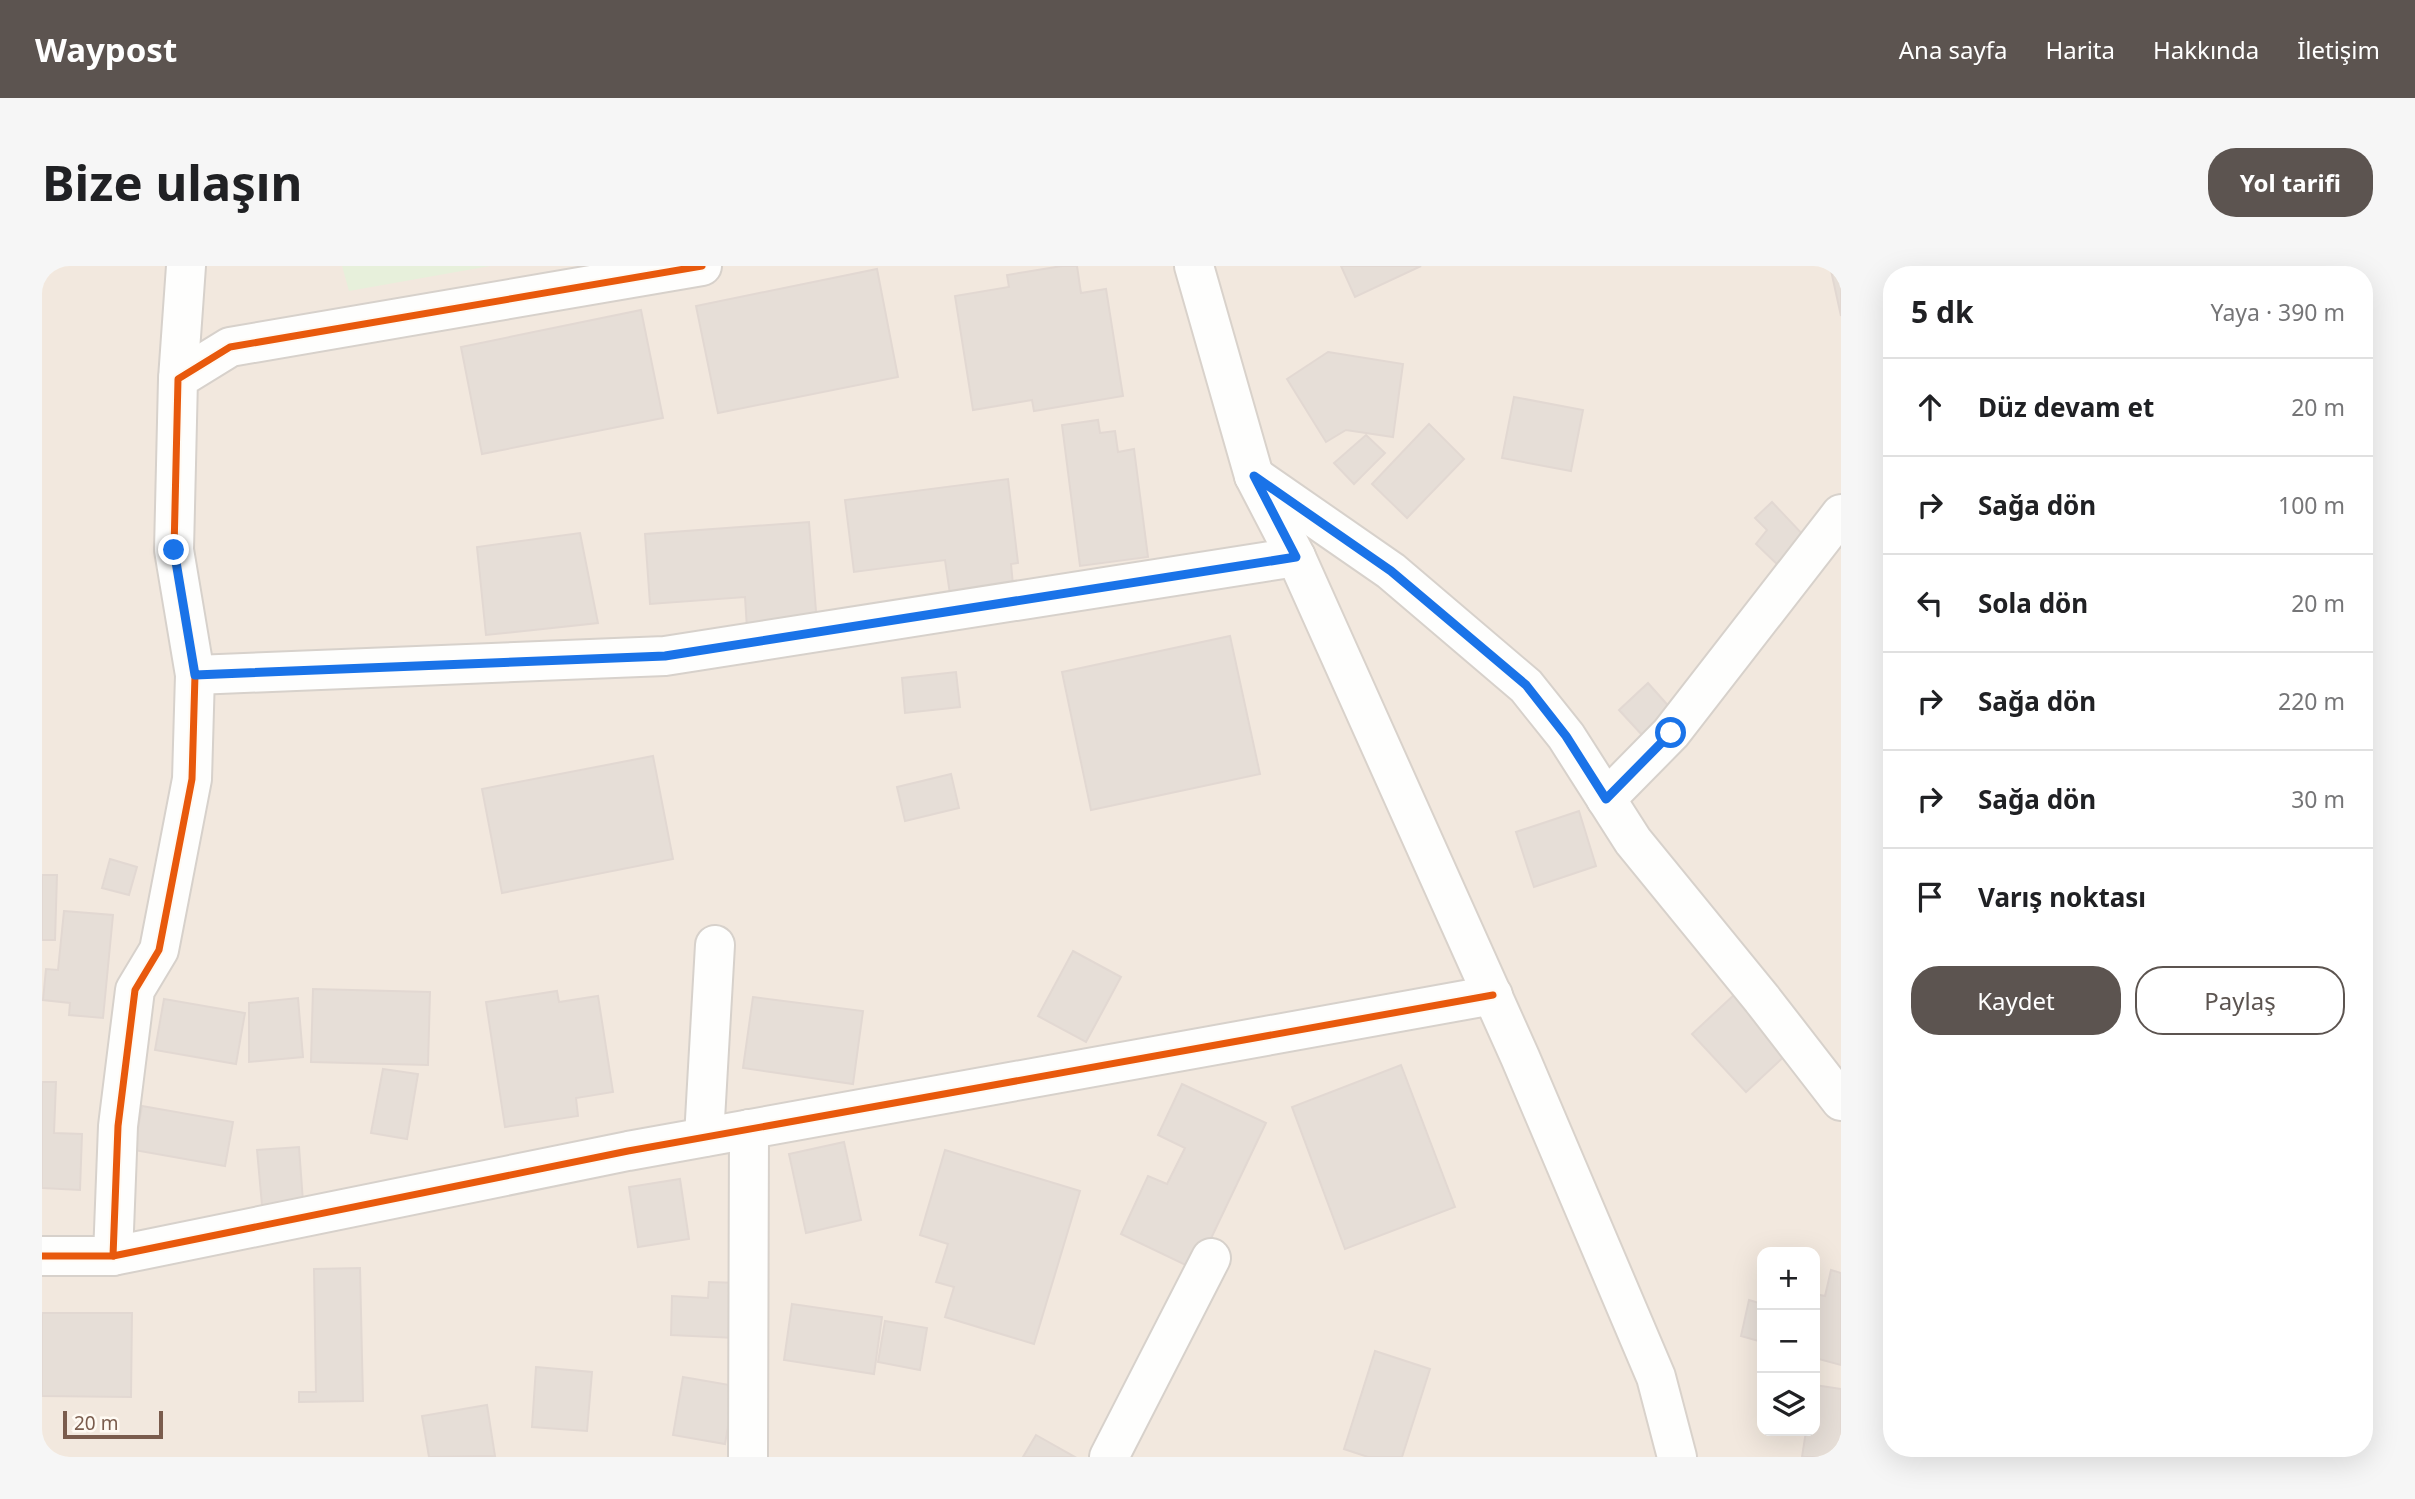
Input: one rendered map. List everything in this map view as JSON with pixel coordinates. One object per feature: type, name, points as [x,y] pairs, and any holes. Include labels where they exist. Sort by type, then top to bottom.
[{"type":"street","points":[[113,1256],[117,1126],[135,990],[159,950],[192,779],[195,675],[174,550],[178,379],[186,266]]},
{"type":"street","points":[[178,379],[230,347],[702,266]]},
{"type":"street","points":[[1194,266],[1254,476],[1296,557],[1493,995],[1656,1377],[1678,1457]]},
{"type":"street","points":[[1254,476],[1391,571],[1526,685],[1566,736],[1633,841],[1841,1101]]},
{"type":"street","points":[[1606,799],[1671,733],[1841,514]]},
{"type":"street","points":[[195,675],[665,656],[1296,557]]},
{"type":"street","points":[[704,1137],[715,945]]},
{"type":"street","points":[[42,1256],[113,1256],[704,1137],[1493,995]]},
{"type":"street","points":[[748,1457],[750,1129]]},
{"type":"street","points":[[1109,1457],[1211,1258]]},
{"type":"shaded area","points":[[42,266],[1841,266],[1841,1457],[42,1457]]},
{"type":"green space","points":[[342,266],[490,266],[349,291]]},
{"type":"building","points":[[1077,266],[1081,293],[1106,289],[1123,396],[1034,411],[1032,400],[973,410],[955,296],[1009,287],[1007,275]]},
{"type":"building","points":[[1341,266],[1421,266],[1355,297]]},
{"type":"building","points":[[1830,266],[1841,266],[1841,316]]},
{"type":"building","points":[[877,269],[898,377],[718,413],[696,306]]},
{"type":"building","points":[[641,310],[663,418],[482,454],[461,347]]},
{"type":"building","points":[[1328,352],[1403,364],[1393,437],[1346,430],[1326,442],[1287,379]]},
{"type":"building","points":[[1514,397],[1583,410],[1571,471],[1502,458]]},
{"type":"building","points":[[1098,420],[1100,433],[1115,431],[1118,452],[1134,449],[1148,557],[1080,566],[1062,425]]},
{"type":"building","points":[[1429,424],[1464,459],[1407,518],[1372,484]]},
{"type":"building","points":[[1366,435],[1385,453],[1354,484],[1334,463]]},
{"type":"building","points":[[1008,479],[1018,563],[1011,564],[1013,585],[950,594],[945,560],[854,572],[845,500]]},
{"type":"building","points":[[1772,502],[1806,538],[1780,567],[1756,544],[1767,530],[1755,518]]},
{"type":"building","points":[[809,522],[817,624],[747,629],[745,597],[650,604],[645,534]]},
{"type":"building","points":[[580,533],[598,623],[486,635],[477,547]]},
{"type":"building","points":[[1230,636],[1260,774],[1091,810],[1062,672]]},
{"type":"building","points":[[956,672],[960,707],[905,713],[902,678]]},
{"type":"building","points":[[1648,683],[1672,710],[1643,736],[1619,710]]},
{"type":"building","points":[[653,756],[673,859],[502,893],[482,789]]},
{"type":"building","points":[[951,774],[959,808],[905,821],[897,787]]},
{"type":"building","points":[[1579,811],[1596,866],[1534,887],[1516,832]]},
{"type":"building","points":[[110,859],[137,867],[129,895],[102,888]]},
{"type":"building","points":[[42,875],[57,875],[55,940],[42,940]]},
{"type":"building","points":[[64,911],[113,915],[103,1018],[69,1015],[70,1003],[43,1000],[46,969],[58,970]]},
{"type":"building","points":[[1073,951],[1121,977],[1086,1042],[1038,1016]]},
{"type":"building","points":[[313,989],[430,992],[428,1065],[311,1062]]},
{"type":"building","points":[[557,991],[559,1002],[598,996],[613,1092],[576,1098],[578,1116],[505,1127],[486,1002]]},
{"type":"building","points":[[1735,994],[1789,1052],[1746,1092],[1692,1034]]},
{"type":"building","points":[[753,997],[863,1011],[853,1084],[743,1068]]},
{"type":"building","points":[[298,998],[303,1057],[249,1062],[249,1003]]},
{"type":"building","points":[[164,999],[245,1013],[236,1064],[155,1050]]},
{"type":"building","points":[[1401,1065],[1455,1207],[1345,1249],[1292,1107]]},
{"type":"building","points":[[383,1069],[418,1074],[407,1139],[371,1133]]},
{"type":"building","points":[[42,1082],[56,1082],[54,1133],[82,1134],[80,1190],[42,1188]]},
{"type":"building","points":[[1182,1084],[1266,1123],[1196,1270],[1121,1234],[1148,1176],[1167,1184],[1185,1148],[1158,1135]]},
{"type":"building","points":[[142,1106],[233,1122],[225,1166],[134,1150]]},
{"type":"building","points":[[844,1142],[861,1220],[806,1233],[789,1154]]},
{"type":"building","points":[[299,1147],[303,1202],[262,1205],[257,1150]]},
{"type":"building","points":[[945,1150],[1080,1191],[1034,1344],[945,1317],[954,1287],[936,1282],[948,1244],[920,1235]]},
{"type":"building","points":[[680,1179],[689,1239],[638,1247],[629,1187]]},
{"type":"building","points":[[360,1268],[363,1401],[299,1402],[299,1392],[316,1392],[314,1269]]},
{"type":"building","points":[[1831,1270],[1841,1273],[1841,1365],[1820,1359],[1820,1295],[1825,1296]]},
{"type":"building","points":[[709,1282],[739,1283],[736,1338],[671,1335],[672,1296],[708,1298]]},
{"type":"building","points":[[1749,1300],[1757,1302],[1757,1341],[1741,1336]]},
{"type":"building","points":[[792,1304],[882,1317],[874,1374],[784,1360]]},
{"type":"building","points":[[42,1313],[132,1313],[131,1397],[42,1396]]},
{"type":"building","points":[[885,1321],[927,1328],[920,1370],[878,1362]]},
{"type":"building","points":[[1375,1351],[1430,1369],[1402,1457],[1368,1457],[1344,1449]]},
{"type":"building","points":[[536,1367],[592,1372],[587,1431],[532,1427]]},
{"type":"building","points":[[683,1377],[735,1386],[725,1444],[673,1435]]},
{"type":"building","points":[[1820,1386],[1841,1389],[1841,1457],[1802,1457],[1805,1436],[1820,1436]]},
{"type":"building","points":[[487,1405],[495,1456],[429,1457],[422,1416]]},
{"type":"building","points":[[1036,1435],[1075,1457],[1023,1457]]},
{"type":"cycle path","points":[[113,1256],[118,1126],[135,990],[159,950],[192,779],[195,675],[174,550],[178,379],[230,347],[702,266]]},
{"type":"cycle path","points":[[42,1256],[113,1256],[628,1151],[1493,995]]},
{"type":"route","points":[[174,550],[195,675],[665,656],[1296,557],[1254,476],[1391,571],[1526,685],[1566,736],[1606,799],[1671,733]]}]
